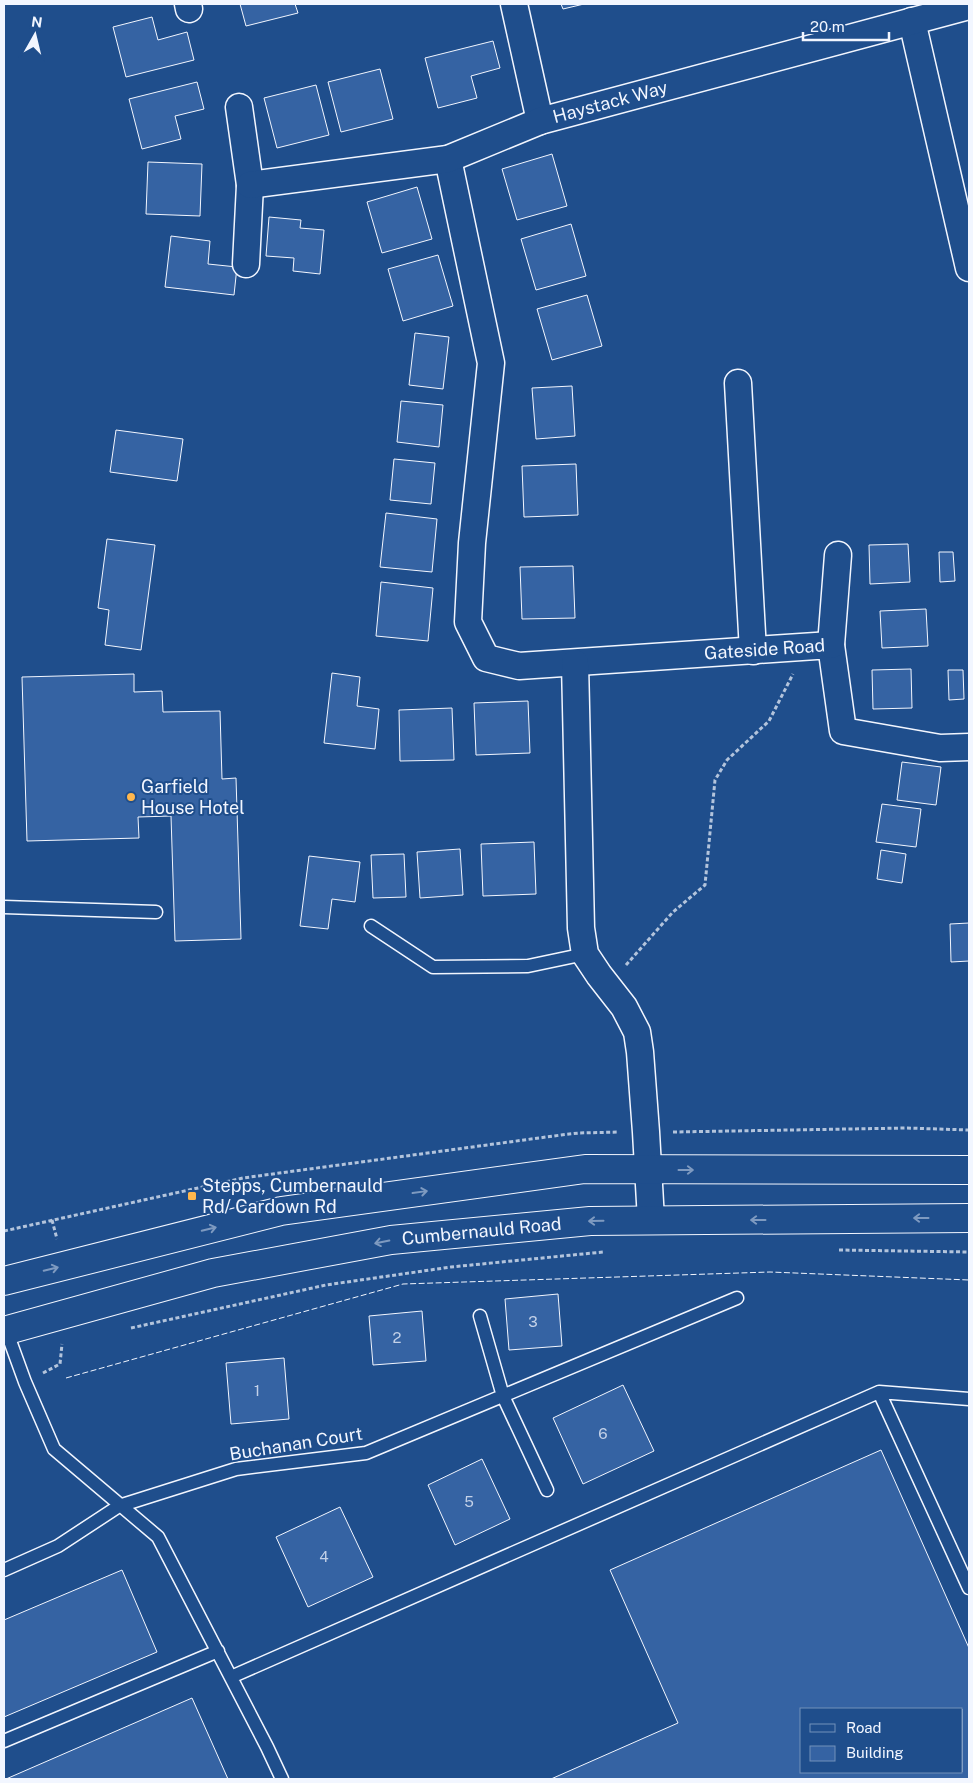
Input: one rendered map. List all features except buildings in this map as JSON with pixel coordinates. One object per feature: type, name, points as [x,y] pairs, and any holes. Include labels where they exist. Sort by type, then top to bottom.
[{"type":"main road","points":[[4,1281],[281,1211],[585,1169],[969,1170]]},
{"type":"main road","name":"Cumbernauld Road","points":[[4,1328],[213,1273],[391,1240],[590,1221],[969,1218]]},
{"type":"street","points":[[514,4],[540,121]]},
{"type":"street","name":"Haystack Way","points":[[250,185],[448,159],[540,121],[969,6]]},
{"type":"street","points":[[912,21],[969,268]]},
{"type":"street","points":[[239,107],[250,185],[246,264]]},
{"type":"street","name":"Gateside Road","points":[[448,159],[491,363],[472,544],[468,622],[486,658],[519,666],[819,646],[843,731],[940,748],[969,748]]},
{"type":"street","points":[[738,383],[752,651]]},
{"type":"street","points":[[819,646],[838,555]]},
{"type":"street","points":[[575,663],[581,928],[584,954],[624,1007],[637,1032],[642,1069],[651,1220]]},
{"type":"lane","points":[[4,907],[156,912]]},
{"type":"lane","points":[[371,926],[433,967],[528,966],[584,954]]},
{"type":"lane","name":"Buchanan Court","points":[[4,1570],[58,1546],[119,1506],[236,1469],[366,1453],[737,1298]]},
{"type":"lane","points":[[480,1316],[503,1396],[547,1490]]},
{"type":"lane","points":[[4,1328],[54,1449],[158,1538],[218,1651],[282,1779]]},
{"type":"lane","points":[[231,1677],[878,1392],[969,1399]]},
{"type":"lane","points":[[878,1392],[969,1588]]},
{"type":"lane","points":[[4,1742],[218,1651]]},
{"type":"path","points":[[607,986],[673,912],[705,885],[716,780],[727,760],[769,721],[819,646]]},
{"type":"path","points":[[833,1250],[969,1252]]},
{"type":"path","points":[[127,1329],[326,1285],[451,1266],[612,1252]]},
{"type":"path","points":[[25,1382],[60,1364],[62,1343],[71,1341]]},
{"type":"fence","points":[[66,1378],[403,1284],[770,1272],[969,1280]]},
{"type":"place","name":"Garfield House Hotel","points":[[131,797]]},
{"type":"place","name":"Stepps, Cumbernauld Rd/ Cardown Rd","points":[[192,1196]]}]
